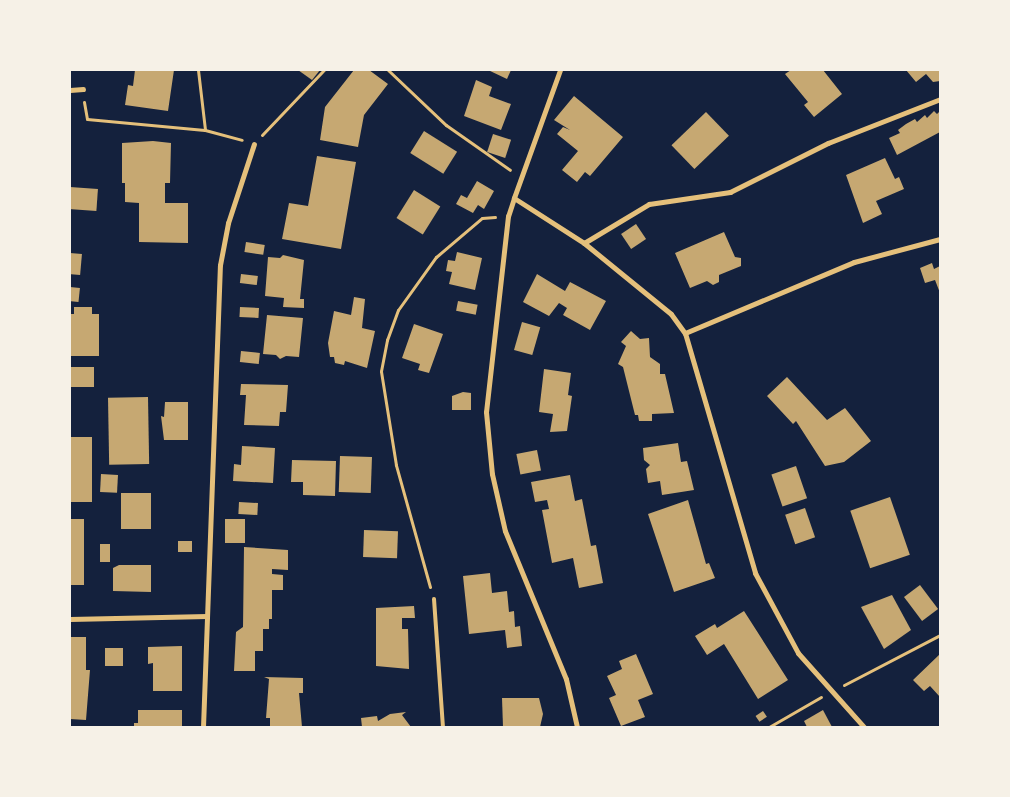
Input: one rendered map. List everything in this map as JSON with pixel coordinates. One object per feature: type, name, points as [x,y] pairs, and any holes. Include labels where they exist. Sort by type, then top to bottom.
[{"type":"street","points":[[560,70],[519,176],[508,216],[486,412],[492,474],[505,531],[566,679],[577,727]]},
{"type":"street","points":[[70,90],[83,89]]},
{"type":"street","points":[[584,242],[650,204],[730,192],[828,143],[940,99]]},
{"type":"street","points":[[203,727],[220,265],[228,224],[254,144]]},
{"type":"street","points":[[514,198],[584,242],[671,314],[685,332],[755,573],[798,653],[864,727]]},
{"type":"street","points":[[685,332],[854,262],[925,241],[940,239]]},
{"type":"street","points":[[70,619],[208,616]]},
{"type":"lane","points":[[434,599],[443,727]]},
{"type":"path","points":[[198,70],[205,130]]},
{"type":"path","points":[[83,89],[86,119],[205,130],[254,144],[324,70]]},
{"type":"path","points":[[388,70],[446,125],[519,176]]},
{"type":"path","points":[[434,599],[396,466],[381,371],[387,340],[398,310],[436,257],[482,218],[508,216]]},
{"type":"path","points":[[769,727],[831,691],[940,635]]},
{"type":"building","points":[[135,70],[174,70],[168,111],[125,105],[128,85],[133,86]]},
{"type":"building","points":[[298,70],[320,70],[312,80]]},
{"type":"building","points":[[354,70],[369,70],[388,84],[364,115],[358,147],[320,140],[325,107]]},
{"type":"building","points":[[488,70],[511,70],[507,79]]},
{"type":"building","points":[[791,70],[823,70],[842,94],[814,117],[804,105],[808,102],[785,74]]},
{"type":"building","points":[[906,70],[940,70],[940,81],[933,82],[926,74],[916,82]]},
{"type":"building","points":[[476,80],[492,87],[489,96],[511,104],[501,130],[464,116]]},
{"type":"building","points":[[574,96],[623,137],[590,176],[585,172],[577,182],[562,170],[578,151],[557,134],[563,127],[570,130],[554,120]]},
{"type":"building","points":[[934,111],[937,114],[940,111],[940,132],[897,155],[889,138],[900,133],[898,130],[906,124],[915,119],[917,122],[925,115],[927,118]]},
{"type":"building","points":[[706,112],[729,136],[694,169],[671,145]]},
{"type":"building","points":[[424,131],[457,152],[443,174],[410,153]]},
{"type":"building","points":[[493,134],[511,140],[505,158],[487,152]]},
{"type":"building","points":[[153,141],[171,143],[170,183],[165,183],[165,203],[188,203],[188,243],[139,242],[139,203],[125,202],[125,183],[122,183],[122,143]]},
{"type":"building","points":[[317,156],[356,162],[341,249],[282,239],[289,203],[308,206]]},
{"type":"building","points":[[885,158],[895,179],[899,177],[904,189],[876,201],[882,214],[863,223],[846,175]]},
{"type":"building","points":[[477,181],[494,191],[484,209],[478,205],[473,213],[456,204],[461,195],[467,198]]},
{"type":"building","points":[[70,187],[98,189],[96,211],[70,209]]},
{"type":"building","points":[[414,190],[440,206],[423,234],[397,218]]},
{"type":"building","points":[[636,224],[646,239],[631,249],[621,234]]},
{"type":"building","points":[[724,232],[735,257],[741,258],[741,266],[719,275],[719,282],[713,285],[707,281],[690,288],[675,253]]},
{"type":"building","points":[[246,242],[265,245],[263,255],[244,252]]},
{"type":"building","points":[[457,252],[482,258],[475,290],[449,284],[452,272],[446,271],[448,260],[455,261]]},
{"type":"building","points":[[70,253],[82,254],[80,275],[70,274]]},
{"type":"building","points":[[283,255],[304,260],[300,299],[304,299],[304,308],[283,307],[284,298],[265,296],[268,257],[280,258]]},
{"type":"building","points":[[932,263],[934,269],[940,266],[940,293],[935,280],[925,283],[920,268]]},
{"type":"building","points":[[241,274],[258,276],[257,285],[240,283]]},
{"type":"building","points":[[537,274],[565,291],[570,282],[606,301],[590,330],[563,315],[567,308],[559,303],[549,316],[523,302]]},
{"type":"building","points":[[70,287],[80,288],[78,302],[70,301]]},
{"type":"building","points":[[354,297],[365,299],[362,328],[375,331],[367,368],[345,361],[344,365],[335,363],[334,357],[330,357],[328,343],[334,311],[351,315]]},
{"type":"building","points":[[458,301],[478,305],[476,315],[456,311]]},
{"type":"building","points":[[74,307],[92,307],[92,314],[99,314],[99,356],[70,356],[70,314],[74,314]]},
{"type":"building","points":[[240,307],[259,308],[258,318],[239,317]]},
{"type":"building","points":[[267,315],[303,318],[299,357],[286,356],[280,359],[276,355],[263,354]]},
{"type":"building","points":[[522,322],[540,327],[532,355],[514,350]]},
{"type":"building","points":[[414,324],[443,334],[429,373],[418,370],[420,364],[402,358]]},
{"type":"building","points":[[631,331],[640,339],[649,338],[650,357],[660,364],[660,374],[665,374],[674,413],[652,414],[652,421],[639,421],[638,415],[635,415],[623,367],[618,364],[626,346],[621,342]]},
{"type":"building","points":[[241,351],[260,353],[259,364],[240,362]]},
{"type":"building","points":[[70,367],[94,367],[94,387],[70,387]]},
{"type":"building","points":[[544,369],[571,373],[568,395],[572,396],[567,431],[550,432],[553,414],[539,412]]},
{"type":"building","points":[[787,377],[827,420],[845,408],[871,441],[844,462],[825,466],[796,421],[793,424],[767,396]]},
{"type":"building","points":[[241,384],[288,385],[286,412],[280,412],[279,426],[244,425],[246,395],[240,395]]},
{"type":"building","points":[[463,392],[471,393],[471,410],[452,410],[452,396]]},
{"type":"building","points":[[148,397],[149,464],[109,465],[108,398]]},
{"type":"building","points":[[165,402],[188,402],[188,440],[164,440],[161,416],[164,417]]},
{"type":"building","points":[[70,437],[92,437],[92,502],[70,502]]},
{"type":"building","points":[[678,443],[681,462],[687,461],[694,490],[662,495],[660,481],[648,483],[646,469],[650,465],[644,460],[643,448]]},
{"type":"building","points":[[242,446],[275,448],[273,483],[233,481],[234,464],[241,465]]},
{"type":"building","points":[[537,450],[541,471],[520,475],[516,454]]},
{"type":"building","points":[[340,456],[372,457],[371,493],[339,492]]},
{"type":"building","points":[[292,460],[336,461],[335,496],[303,495],[303,482],[291,482]]},
{"type":"building","points":[[796,466],[807,498],[782,507],[771,474]]},
{"type":"building","points":[[101,474],[118,475],[117,493],[100,492]]},
{"type":"building","points":[[570,475],[575,501],[582,499],[591,546],[596,545],[603,583],[579,588],[573,558],[552,563],[542,510],[549,509],[547,500],[535,502],[531,482]]},
{"type":"building","points":[[121,493],[151,493],[151,529],[121,529]]},
{"type":"building","points":[[890,497],[910,555],[870,568],[850,511]]},
{"type":"building","points":[[688,500],[706,564],[709,563],[715,578],[674,592],[648,514]]},
{"type":"building","points":[[239,502],[258,503],[257,515],[238,514]]},
{"type":"building","points":[[805,508],[815,537],[795,544],[785,515]]},
{"type":"building","points":[[70,519],[84,519],[84,585],[70,585]]},
{"type":"building","points":[[225,519],[245,519],[245,543],[225,543]]},
{"type":"building","points":[[364,530],[398,531],[397,558],[363,557]]},
{"type":"building","points":[[178,541],[192,541],[192,552],[178,552]]},
{"type":"building","points":[[100,544],[110,544],[110,562],[100,562]]},
{"type":"building","points":[[244,547],[288,550],[288,570],[272,569],[272,574],[283,575],[283,590],[272,590],[272,619],[269,619],[269,629],[263,629],[263,651],[255,651],[255,671],[234,671],[236,632],[243,627]]},
{"type":"building","points":[[119,565],[151,565],[151,592],[113,591],[113,568]]},
{"type":"building","points":[[490,573],[492,593],[507,591],[509,612],[514,611],[515,627],[520,626],[522,646],[507,648],[505,630],[469,634],[463,576]]},
{"type":"building","points":[[920,585],[938,609],[922,621],[904,597]]},
{"type":"building","points":[[892,595],[911,630],[884,649],[861,607]]},
{"type":"building","points":[[414,606],[415,618],[402,618],[402,629],[408,629],[409,669],[376,666],[376,608]]},
{"type":"building","points":[[744,611],[788,680],[758,699],[724,644],[707,655],[695,636],[715,624],[717,628]]},
{"type":"building","points":[[70,637],[86,637],[86,670],[90,670],[86,720],[70,719]]},
{"type":"building","points":[[182,646],[182,691],[153,691],[153,663],[148,664],[148,647]]},
{"type":"building","points":[[105,648],[123,648],[123,666],[105,666]]},
{"type":"building","points":[[636,654],[653,694],[638,700],[645,717],[621,726],[609,698],[616,695],[607,676],[622,669],[619,661]]},
{"type":"building","points":[[940,654],[940,697],[930,686],[924,691],[913,680]]},
{"type":"building","points":[[264,677],[303,678],[303,693],[299,693],[302,727],[270,727],[270,718],[266,718],[269,679]]},
{"type":"building","points":[[502,698],[539,698],[543,714],[540,727],[503,727]]},
{"type":"building","points":[[138,710],[182,710],[182,727],[134,727],[134,723],[138,723]]},
{"type":"building","points":[[823,710],[832,727],[807,727],[804,721]]},
{"type":"building","points":[[763,711],[767,717],[759,722],[756,716]]},
{"type":"building","points":[[406,712],[402,715],[411,727],[362,727],[361,718],[377,716],[378,721],[390,714]]}]
